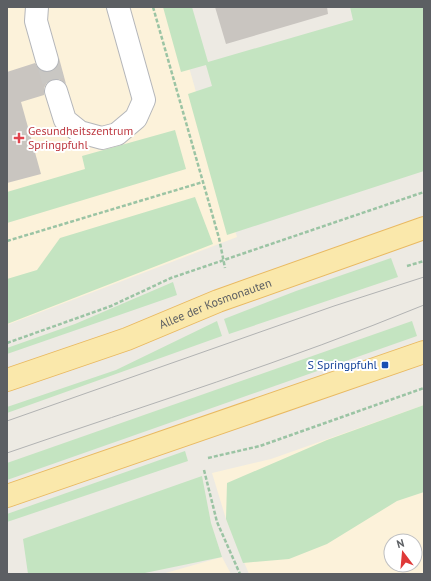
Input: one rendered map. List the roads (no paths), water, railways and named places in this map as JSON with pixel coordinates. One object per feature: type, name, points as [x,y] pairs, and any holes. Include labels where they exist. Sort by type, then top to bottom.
[{"type":"main road","name":"Allee der Kosmonauten","points":[[7,380],[127,339],[218,301],[424,228]]},
{"type":"main road","points":[[7,496],[424,352]]},
{"type":"lane","points":[[37,7],[36,21],[47,60]]},
{"type":"lane","points":[[56,91],[65,120],[80,132],[102,138],[107,137],[117,134],[136,118],[144,100],[118,7]]},
{"type":"tunnel","points":[[47,60],[56,91]]},
{"type":"tram line","points":[[7,421],[334,306],[424,277]]},
{"type":"tram line","points":[[7,453],[269,364],[424,305]]},
{"type":"place","name":"Gesundheitszentrum Springpfuhl","points":[[19,138]]},
{"type":"place","name":"S Springpfuhl","points":[[385,365]]}]
